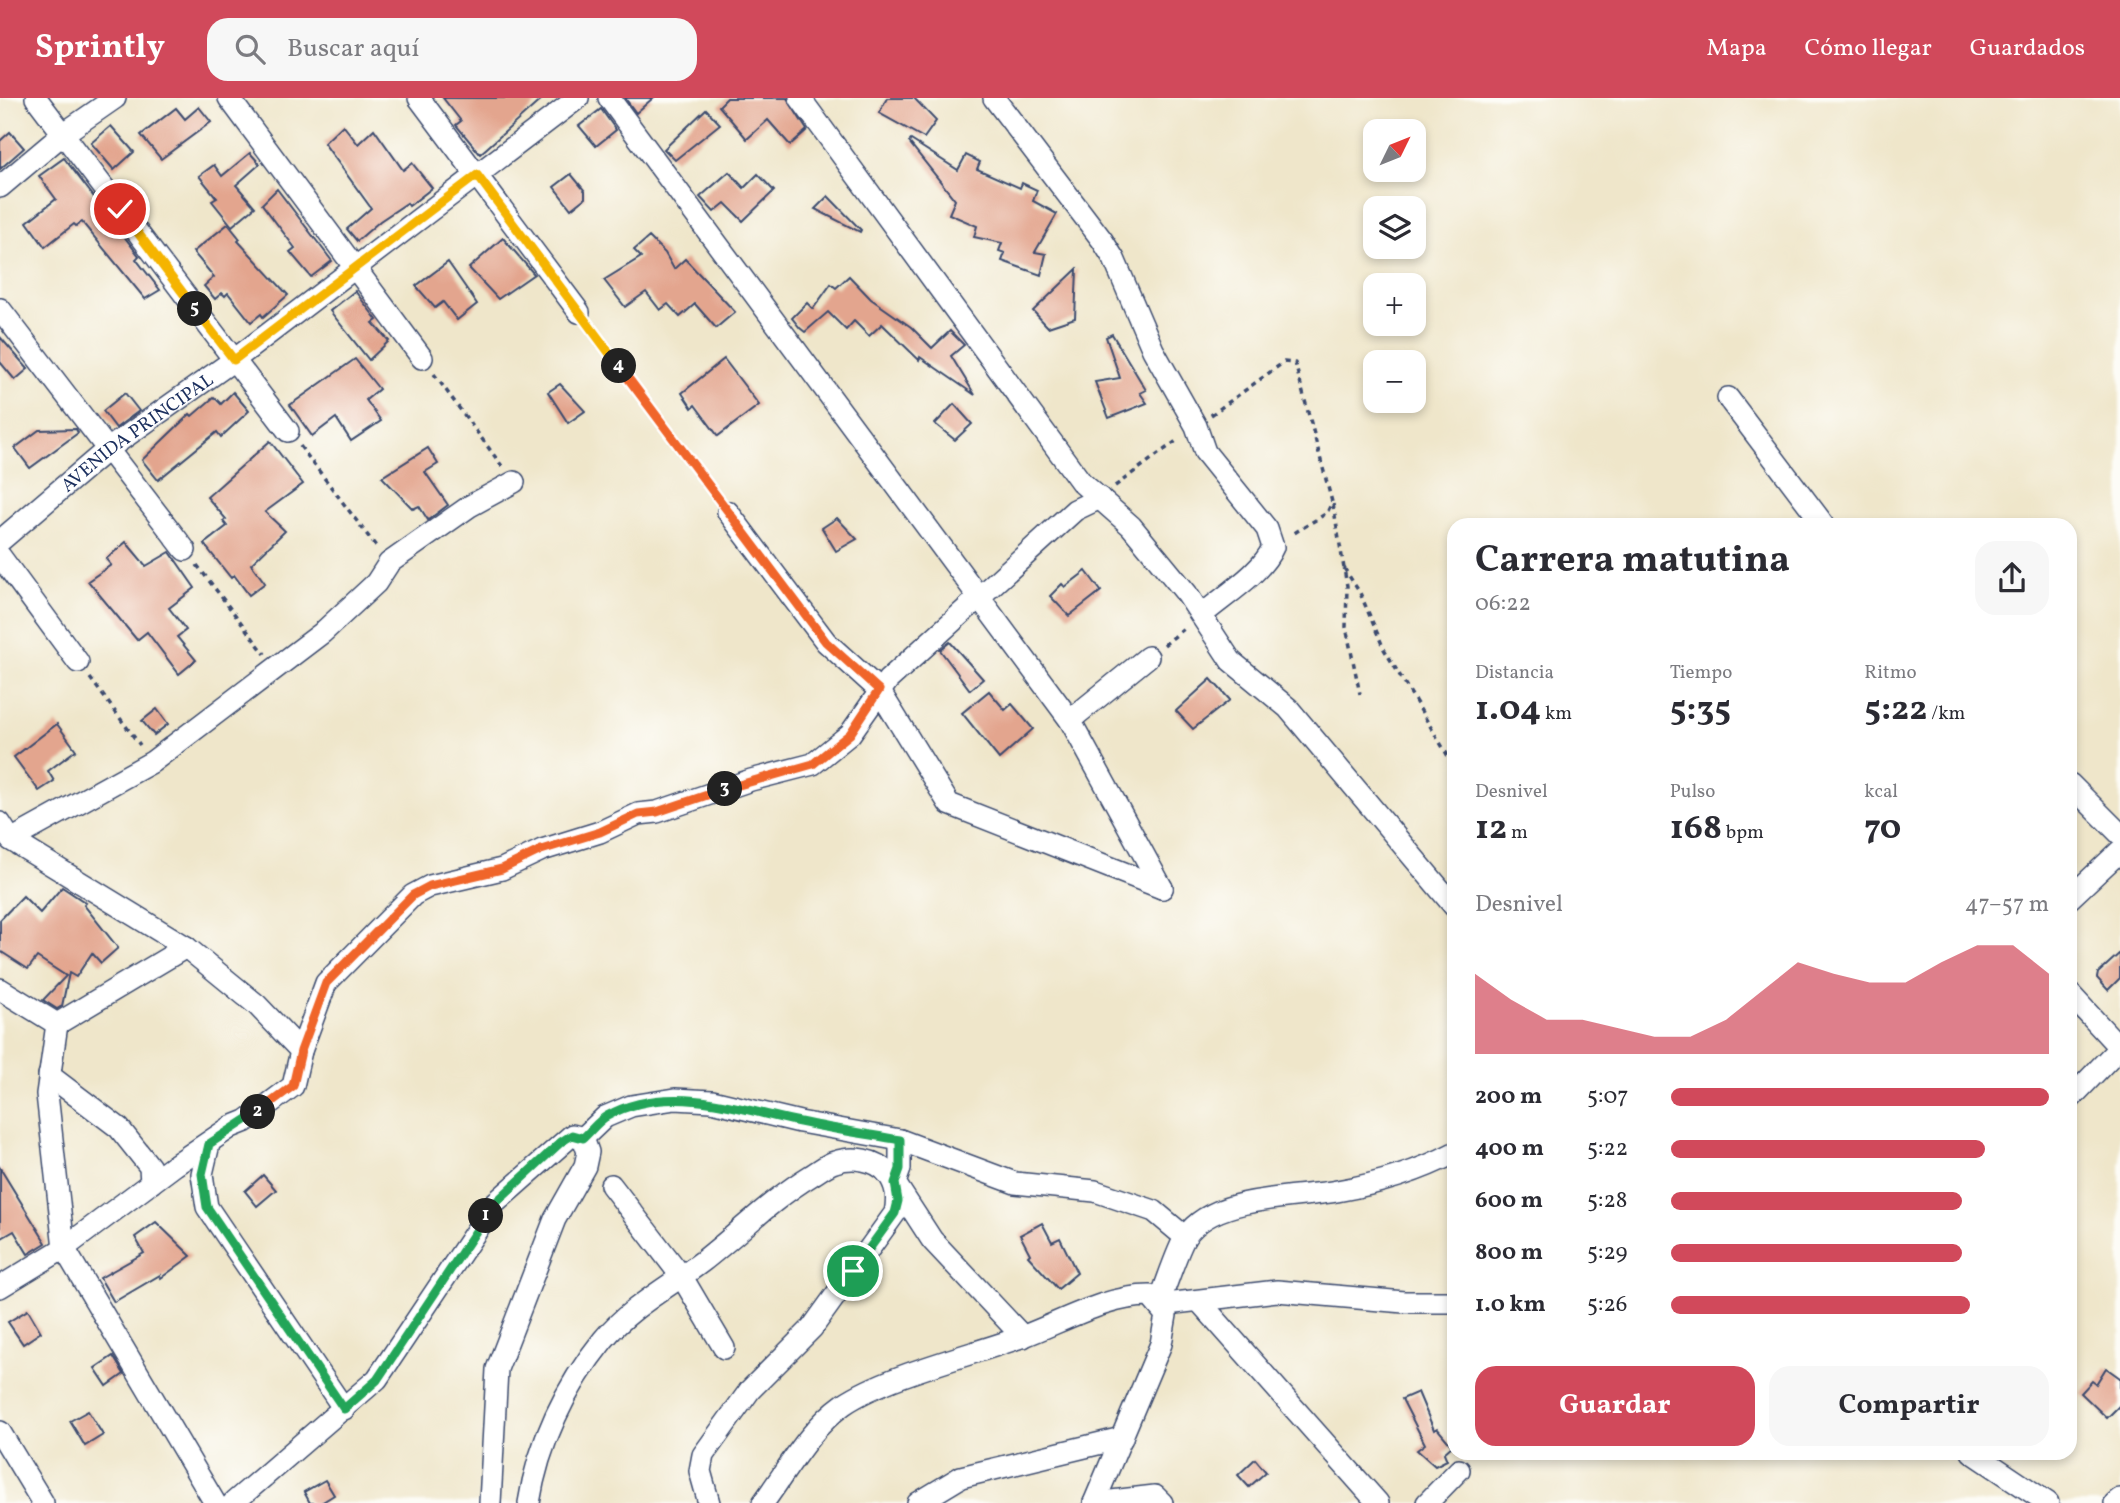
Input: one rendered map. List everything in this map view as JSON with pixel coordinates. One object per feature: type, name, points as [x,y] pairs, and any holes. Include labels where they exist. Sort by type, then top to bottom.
[{"type":"street","points":[[36,98],[288,431]]},
{"type":"street","points":[[0,187],[63,134],[115,98]]},
{"type":"street","points":[[229,98],[422,358]]},
{"type":"street","points":[[419,98],[579,312]]},
{"type":"street","name":"AVENIDA PRINCIPAL","points":[[0,541],[108,449],[234,360],[578,98]]},
{"type":"street","points":[[609,98],[1070,720],[1163,888],[949,804],[879,690],[826,642],[728,512]]},
{"type":"street","points":[[800,98],[1081,482],[1131,526],[1202,615],[1209,631],[1231,661],[1288,708],[1447,898]]},
{"type":"street","points":[[994,98],[1102,240],[1114,259],[1153,350],[1196,426],[1205,452],[1267,529],[1273,547],[1265,565],[1242,580],[1202,615]]},
{"type":"street","points":[[0,309],[185,550]]},
{"type":"street","points":[[1728,398],[1819,518]]},
{"type":"street","points":[[6,832],[152,762],[322,633],[376,583],[389,563],[470,506],[514,482]]},
{"type":"street","points":[[0,1287],[64,1248],[151,1183],[293,1086],[301,1051],[326,983],[413,895],[430,886],[502,869],[541,850],[600,832],[638,814],[657,812],[751,780],[813,764],[850,734],[879,690],[1075,510],[1100,498]]},
{"type":"street","points":[[0,556],[78,662]]},
{"type":"street","points":[[1070,720],[1148,657]]},
{"type":"street","points":[[2077,791],[2120,834]]},
{"type":"street","points":[[6,832],[187,947],[257,1005],[301,1051]]},
{"type":"street","points":[[2077,891],[2120,851]]},
{"type":"street","points":[[57,1024],[187,947]]},
{"type":"street","points":[[0,989],[57,1024]]},
{"type":"street","points":[[2077,1002],[2120,1048],[2077,1092]]},
{"type":"street","points":[[57,1024],[47,1094],[64,1248],[215,1503]]},
{"type":"street","points":[[50,1075],[119,1128],[150,1167],[151,1183]]},
{"type":"street","points":[[583,1138],[605,1117],[631,1106],[675,1099],[712,1101],[800,1122],[900,1140],[1015,1183],[1095,1191],[1154,1211],[1185,1237]]},
{"type":"street","points":[[243,1500],[377,1380],[495,1203],[561,1142],[572,1135],[583,1138]]},
{"type":"street","points":[[490,1503],[497,1369],[555,1219],[584,1166],[588,1152],[583,1138]]},
{"type":"street","points":[[709,1503],[700,1471],[704,1455],[750,1390],[812,1328],[895,1213],[898,1201],[895,1183],[900,1169],[900,1140]]},
{"type":"street","points":[[209,1144],[202,1174],[207,1207],[344,1409]]},
{"type":"street","points":[[1158,1306],[1185,1237],[1200,1221],[1231,1206],[1337,1191],[1390,1179],[1447,1156]]},
{"type":"street","points":[[529,1503],[540,1454],[581,1371],[625,1316],[682,1277],[751,1217],[835,1161],[864,1159],[883,1166],[932,1240],[1023,1336]]},
{"type":"street","points":[[611,1185],[682,1277],[724,1348]]},
{"type":"street","points":[[1158,1306],[1277,1291],[1404,1302],[1447,1302]]},
{"type":"street","points":[[763,1503],[818,1425],[846,1403],[881,1386],[1127,1296],[1150,1296],[1166,1315],[1161,1344],[1094,1503],[1155,1496],[1162,1503]]},
{"type":"street","points":[[1199,1301],[1378,1503]]},
{"type":"street","points":[[0,1432],[43,1503]]},
{"type":"street","points":[[918,1503],[961,1476],[1122,1438]]},
{"type":"street","points":[[1984,1460],[2048,1503]]},
{"type":"street","points":[[1427,1503],[1459,1470]]},
{"type":"street","points":[[2115,1503],[2120,1499]]},
{"type":"path","points":[[579,312],[728,512]]},
{"type":"path","points":[[422,358],[514,482]]},
{"type":"path","points":[[1100,498],[1284,362],[1295,363],[1332,502],[1344,568],[1346,627],[1360,694]]},
{"type":"path","points":[[288,431],[389,563]]},
{"type":"path","points":[[1273,547],[1327,513],[1332,502]]},
{"type":"path","points":[[185,550],[274,667]]},
{"type":"path","points":[[1344,568],[1360,593],[1384,649],[1447,754]]},
{"type":"path","points":[[1148,657],[1202,615]]},
{"type":"path","points":[[78,662],[152,762]]},
{"type":"building","points":[[443,98],[543,98],[480,154],[456,125],[461,121]]},
{"type":"building","points":[[625,98],[653,98],[636,113]]},
{"type":"building","points":[[727,98],[787,98],[807,130],[790,145],[768,120],[747,139],[719,106]]},
{"type":"building","points":[[887,98],[914,98],[936,121],[924,138],[879,113]]},
{"type":"building","points":[[199,107],[211,122],[161,159],[141,135],[176,108],[185,119]]},
{"type":"building","points":[[601,109],[616,130],[596,146],[579,126]]},
{"type":"building","points":[[706,109],[720,124],[675,160],[664,149]]},
{"type":"building","points":[[343,125],[358,144],[374,129],[403,170],[412,163],[432,188],[409,206],[407,203],[380,221],[357,241],[347,229],[371,208],[324,143]]},
{"type":"building","points":[[111,126],[134,152],[114,170],[91,143]]},
{"type":"building","points":[[10,132],[24,148],[0,169],[0,141]]},
{"type":"building","points":[[911,140],[958,170],[966,155],[980,162],[977,169],[1020,188],[1022,183],[1037,190],[1033,201],[1057,214],[1035,252],[1046,254],[1041,275],[1002,261],[1005,253],[999,251],[1002,243],[974,237],[977,226],[949,214],[955,200],[909,142]]},
{"type":"building","points":[[250,153],[260,164],[236,185],[255,207],[232,226],[212,201],[217,198],[199,176],[214,165],[222,176]]},
{"type":"building","points":[[64,158],[139,256],[136,259],[160,290],[145,299],[82,222],[76,226],[74,224],[45,247],[27,222],[56,199],[39,176]]},
{"type":"building","points":[[729,172],[744,188],[758,174],[774,191],[743,221],[725,203],[714,212],[700,197]]},
{"type":"building","points":[[571,174],[585,191],[585,198],[571,209],[554,187]]},
{"type":"building","points":[[277,189],[332,261],[311,277],[290,252],[295,248],[262,204]]},
{"type":"building","points":[[828,196],[861,230],[860,232],[815,209]]},
{"type":"building","points":[[228,224],[240,239],[238,241],[288,295],[263,317],[261,314],[251,322],[228,293],[225,296],[222,293],[215,299],[204,286],[214,277],[193,252]]},
{"type":"building","points":[[649,237],[665,253],[674,269],[685,259],[735,312],[716,328],[695,304],[680,317],[668,304],[660,310],[646,292],[625,307],[604,280],[641,257],[634,250]]},
{"type":"building","points":[[503,238],[534,274],[498,299],[469,268]]},
{"type":"building","points":[[448,262],[477,304],[457,320],[443,302],[435,308],[416,286]]},
{"type":"building","points":[[1077,269],[1075,318],[1048,327],[1033,311]]},
{"type":"building","points":[[849,276],[871,299],[911,327],[932,348],[950,331],[964,345],[951,356],[975,395],[920,357],[919,360],[882,324],[869,336],[854,321],[846,330],[828,312],[805,332],[800,328],[792,318],[807,303],[813,309],[831,284],[836,288]]},
{"type":"building","points":[[355,291],[377,320],[373,323],[389,341],[369,360],[330,311]]},
{"type":"building","points":[[1112,334],[1146,390],[1140,393],[1147,403],[1109,418],[1095,382],[1120,378],[1106,337]]},
{"type":"building","points":[[0,337],[28,369],[15,380],[0,362]]},
{"type":"building","points":[[355,359],[379,389],[366,400],[381,421],[351,441],[336,418],[312,436],[290,405]]},
{"type":"building","points":[[724,359],[759,405],[718,436],[695,405],[692,408],[682,393]]},
{"type":"building","points":[[560,384],[585,411],[568,423],[548,392]]},
{"type":"building","points":[[233,392],[249,411],[221,437],[217,432],[158,480],[142,460],[190,414],[192,416],[214,397],[221,404]]},
{"type":"building","points":[[125,393],[139,411],[116,428],[103,411]]},
{"type":"building","points":[[954,404],[972,424],[955,440],[935,424]]},
{"type":"building","points":[[76,429],[78,433],[30,468],[15,448],[39,430]]},
{"type":"building","points":[[270,441],[303,484],[265,512],[285,531],[251,564],[265,583],[249,595],[234,575],[231,578],[204,544],[227,526],[223,521],[226,519],[207,497]]},
{"type":"building","points":[[428,448],[438,464],[425,472],[448,505],[428,520],[419,506],[413,509],[382,477]]},
{"type":"building","points":[[837,518],[857,539],[836,551],[822,528]]},
{"type":"building","points":[[126,542],[146,566],[170,552],[195,588],[169,608],[186,630],[177,637],[196,660],[179,674],[147,632],[137,640],[88,581],[111,565],[106,559]]},
{"type":"building","points":[[1086,571],[1101,591],[1069,616],[1050,596],[1062,584],[1065,587]]},
{"type":"building","points":[[950,642],[983,679],[970,690],[940,650]]},
{"type":"building","points":[[1211,679],[1230,700],[1193,729],[1176,711]]},
{"type":"building","points":[[989,691],[1005,710],[1012,704],[1033,729],[999,759],[962,713]]},
{"type":"building","points":[[157,709],[168,724],[154,735],[142,721]]},
{"type":"building","points":[[57,724],[76,750],[48,771],[54,781],[39,791],[14,757]]},
{"type":"building","points":[[62,887],[86,903],[84,905],[118,948],[101,963],[92,953],[76,977],[69,973],[62,1006],[57,1009],[43,1000],[66,976],[37,957],[28,969],[0,951],[0,920],[23,896],[40,913]]},
{"type":"building","points":[[2120,953],[2120,978],[2108,990],[2097,978],[2098,973]]},
{"type":"building","points":[[0,1168],[46,1243],[28,1254],[14,1231],[0,1239]]},
{"type":"building","points":[[263,1175],[276,1190],[257,1206],[245,1191]]},
{"type":"building","points":[[156,1222],[191,1256],[161,1278],[160,1275],[114,1302],[100,1278],[144,1253],[135,1237]]},
{"type":"building","points":[[1042,1223],[1052,1242],[1060,1238],[1077,1273],[1058,1289],[1028,1256],[1030,1254],[1020,1235]]},
{"type":"building","points":[[28,1310],[41,1332],[23,1344],[8,1322]]},
{"type":"building","points":[[113,1356],[124,1374],[107,1386],[95,1368]]},
{"type":"building","points":[[2106,1368],[2120,1378],[2120,1405],[2107,1418],[2081,1393],[2092,1381],[2096,1384]]},
{"type":"building","points":[[1418,1392],[1434,1430],[1437,1428],[1447,1440],[1447,1450],[1444,1453],[1447,1460],[1435,1466],[1417,1450],[1425,1444],[1402,1399]]},
{"type":"building","points":[[88,1411],[103,1435],[85,1446],[70,1421]]},
{"type":"building","points":[[1255,1459],[1266,1472],[1249,1487],[1238,1475]]},
{"type":"building","points":[[325,1480],[334,1495],[321,1503],[310,1503],[304,1492]]},
{"type":"route","points":[[120,209],[234,360],[477,175],[826,642],[879,690],[850,734],[813,764],[751,780],[657,812],[638,814],[600,832],[541,850],[502,869],[430,886],[413,895],[326,983],[301,1051],[293,1086],[209,1144],[202,1174],[207,1207],[344,1409],[377,1380],[495,1203],[561,1142],[572,1135],[583,1138],[605,1117],[631,1106],[675,1099],[712,1101],[800,1122],[900,1140],[900,1169],[895,1183],[898,1201],[895,1213],[853,1271]]}]
